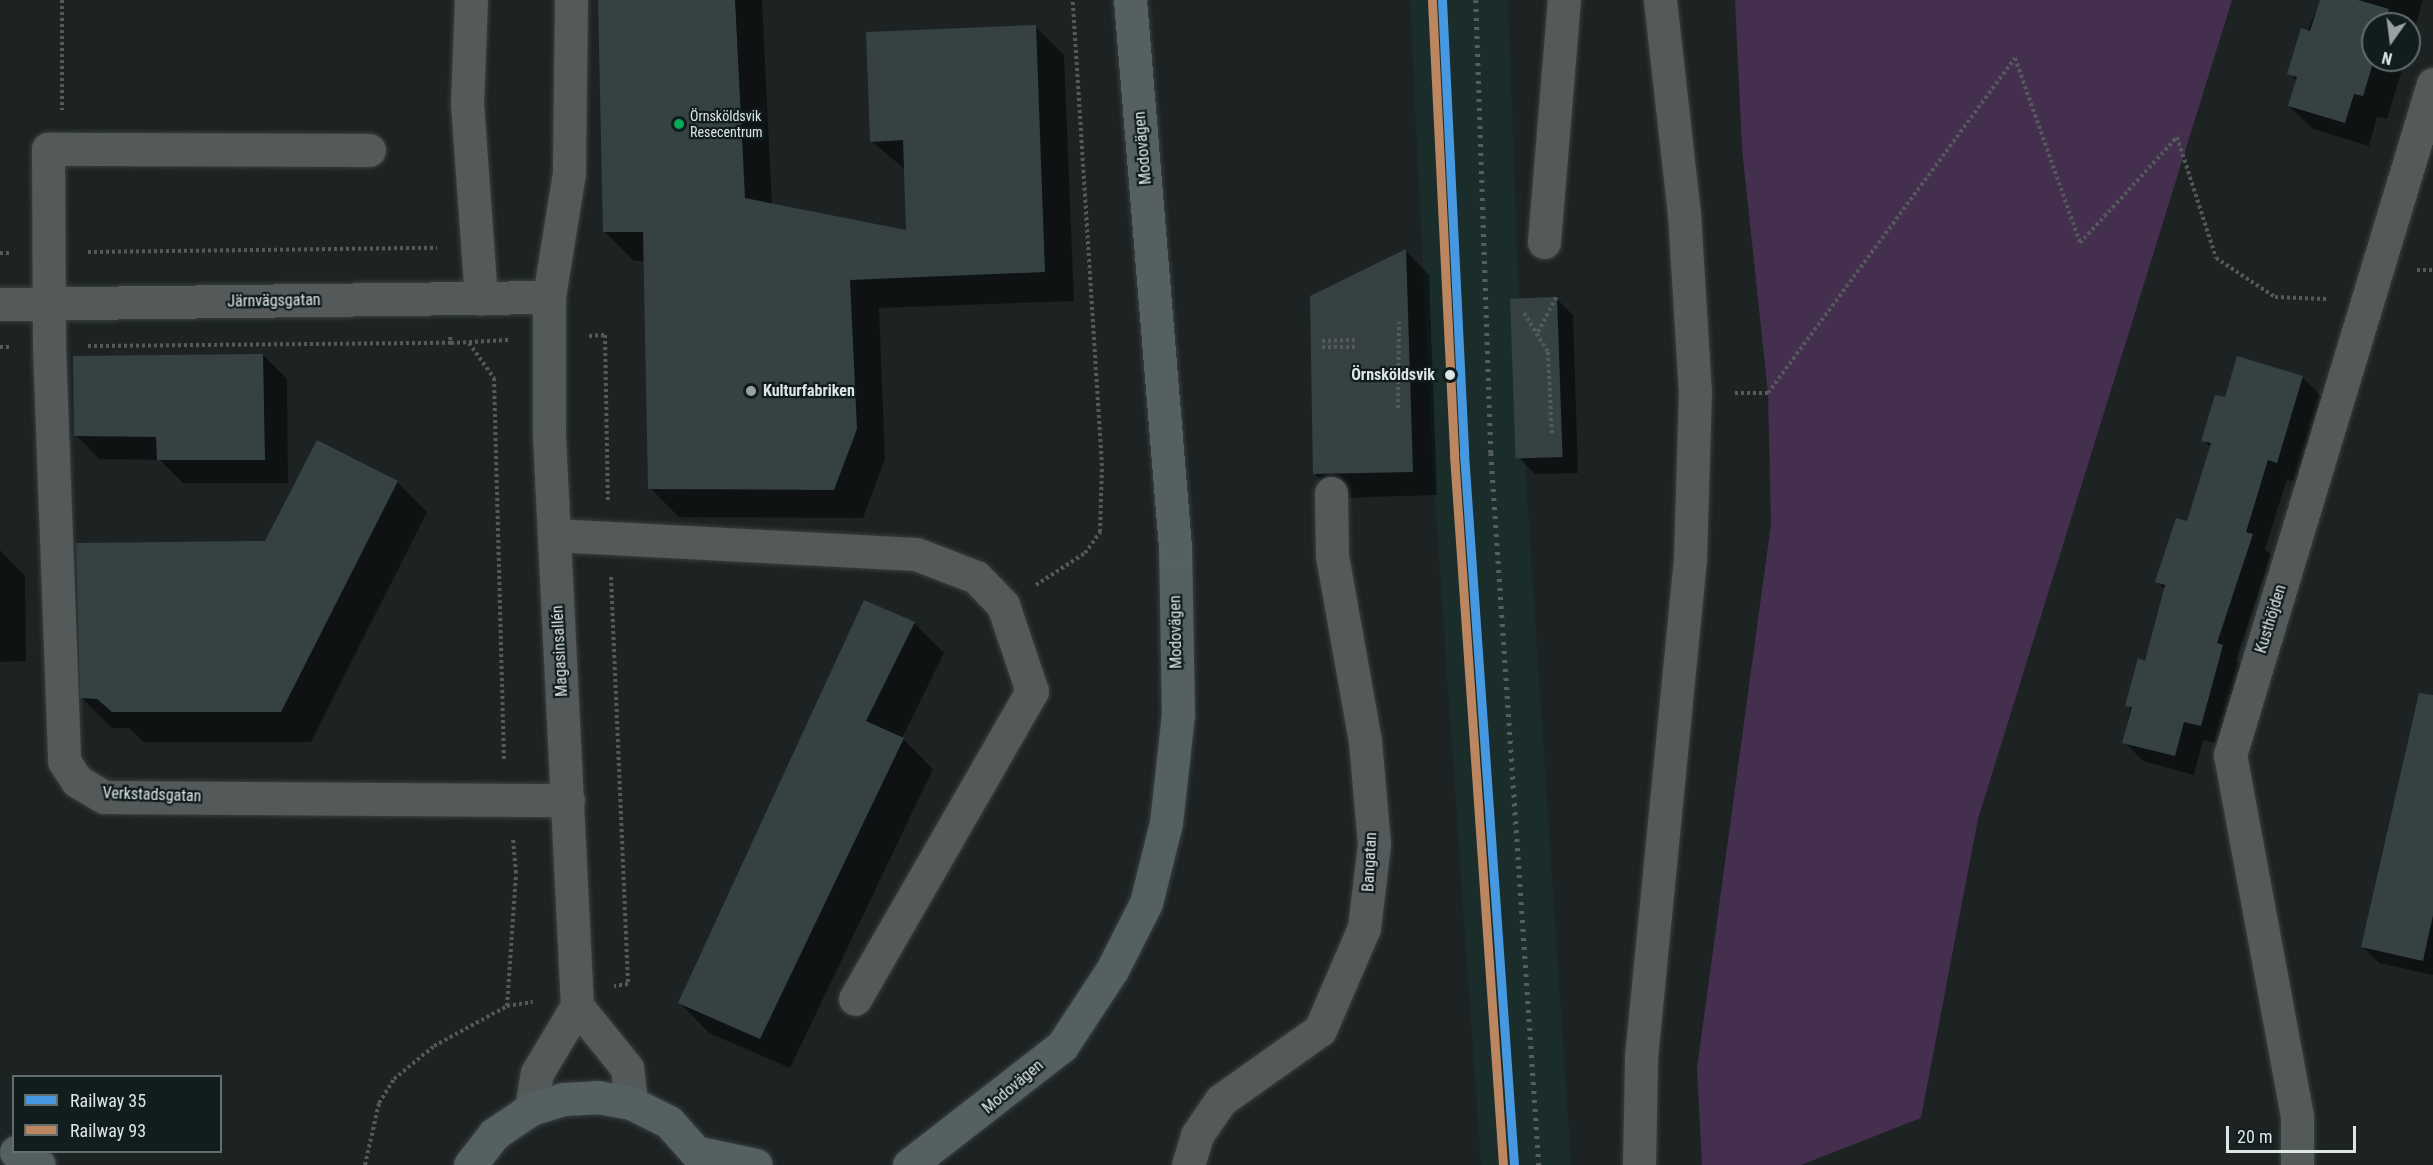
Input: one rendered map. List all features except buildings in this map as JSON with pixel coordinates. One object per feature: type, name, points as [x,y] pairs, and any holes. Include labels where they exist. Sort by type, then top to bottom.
[{"type":"main road","name":"Modovägen","points":[[909,1165],[984,1113],[1062,1046],[1112,970],[1146,903],[1166,823],[1178,715],[1174,547],[1130,0]]},
{"type":"main road","points":[[470,1165],[494,1134],[531,1109],[574,1098],[631,1103],[669,1122],[704,1159],[756,1165]]},
{"type":"main road","points":[[18,1153],[39,1165]]},
{"type":"street","points":[[471,0],[467,103],[482,298]]},
{"type":"street","name":"Magasinsallén","points":[[571,0],[569,173],[549,297],[554,535],[577,1006]]},
{"type":"street","points":[[1544,242],[1564,0]]},
{"type":"street","points":[[1639,1165],[1641,1057],[1690,559],[1695,393],[1684,214],[1660,0]]},
{"type":"street","name":"Kusthöjden","points":[[2297,1165],[2297,1116],[2230,755],[2433,84]]},
{"type":"street","name":"Verkstadsgatan","points":[[369,150],[48,149],[49,347],[64,761],[77,781],[104,797],[568,800]]},
{"type":"street","name":"Järnvägsgatan","points":[[0,304],[549,297]]},
{"type":"street","name":"Bangatan","points":[[1188,1165],[1197,1135],[1221,1100],[1320,1030],[1364,928],[1374,844],[1365,741],[1332,556],[1331,493]]},
{"type":"street","points":[[554,535],[916,554],[976,577],[1003,605],[1021,647],[1032,691],[855,999]]},
{"type":"street","points":[[531,1109],[537,1073],[577,1006],[627,1068],[631,1103]]},
{"type":"path","points":[[1003,605],[1065,569],[1100,532],[1102,466],[1073,0]]},
{"type":"path","points":[[1695,393],[1768,393],[2016,58],[2080,243],[2176,137],[2216,258],[2275,297],[2337,300]]},
{"type":"path","points":[[0,253],[441,248]]},
{"type":"path","points":[[2421,271],[2433,270]]},
{"type":"path","points":[[1538,332],[1557,296]]},
{"type":"path","points":[[1524,313],[1538,332],[1548,352],[1552,436]]},
{"type":"path","points":[[1398,408],[1395,342],[1400,322]]},
{"type":"path","points":[[1356,340],[1322,344],[1356,347]]},
{"type":"path","points":[[0,347],[451,343]]},
{"type":"shaded area","points":[[1410,0],[1508,0],[1524,451],[1571,1165],[1481,1165],[1432,455]]},
{"type":"shaded area","points":[[1735,0],[2232,0],[1978,819],[1921,1118],[1801,1165],[1702,1165],[1697,1068],[1771,524],[1768,393],[1742,149]]},
{"type":"railway","points":[[1476,0],[1491,453],[1539,1165]]},
{"type":"rail line","name":"35","points":[[1442,0],[1464,454],[1514,1165]]},
{"type":"rail line","name":"93","points":[[1432,1],[1454,455],[1503,1165]]},
{"type":"place","name":"Örnsköldsvik Resecentrum","points":[[679,124]]},
{"type":"place","name":"Örnsköldsvik","points":[[1450,375]]},
{"type":"place","name":"Kulturfabriken","points":[[751,391]]}]
